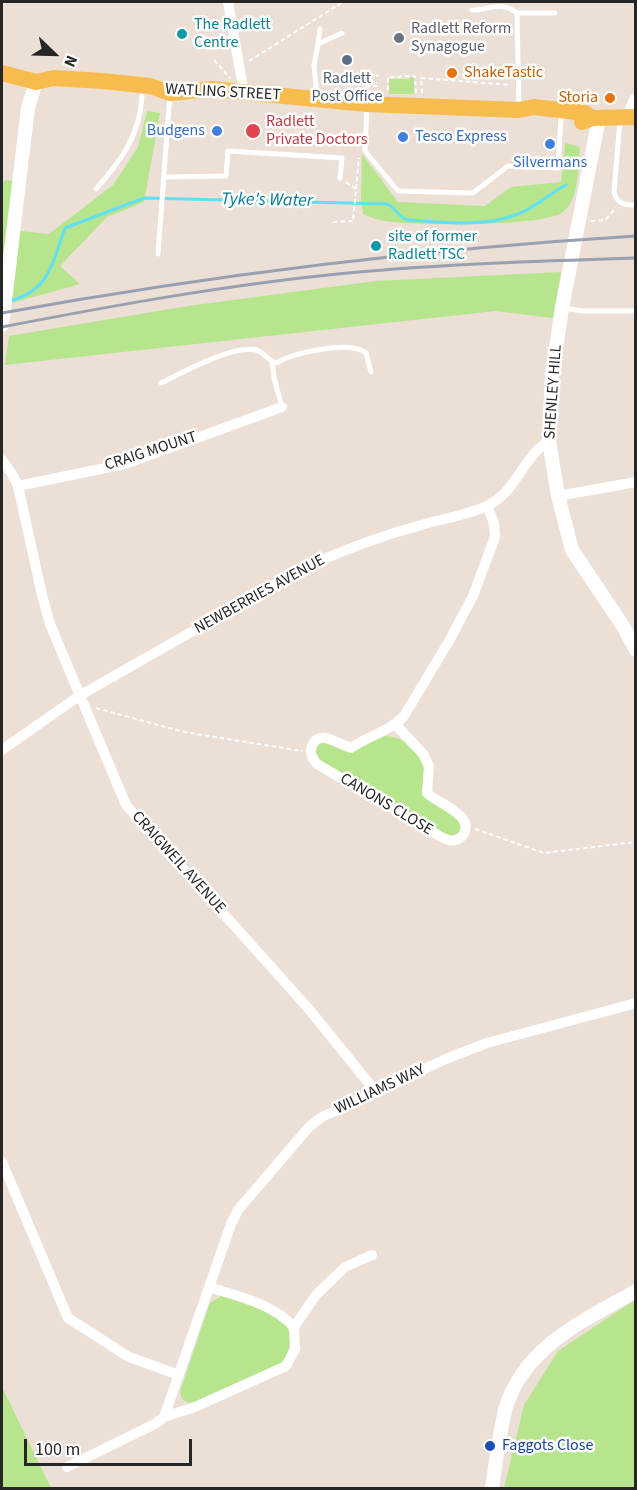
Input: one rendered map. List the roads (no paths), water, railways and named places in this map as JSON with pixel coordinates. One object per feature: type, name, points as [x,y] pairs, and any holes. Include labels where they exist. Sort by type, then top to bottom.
[{"type":"main road","name":"WATLING STREET","points":[[2,73],[36,82],[54,78],[102,81],[150,86],[170,93],[212,89],[366,105],[519,110],[581,122],[630,113]]},
{"type":"main road","name":"WATLING STREET","points":[[519,110],[534,107],[545,108],[585,113],[596,118]]},
{"type":"street","points":[[228,2],[244,93]]},
{"type":"street","points":[[2,325],[28,108],[36,82]]},
{"type":"street","name":"SHENLEY HILL","points":[[596,118],[586,219],[568,276],[552,375],[549,441],[558,496],[572,550],[623,626],[636,650]]},
{"type":"street","name":"CRAIG MOUNT","points":[[18,486],[125,464],[282,407]]},
{"type":"street","name":"NEWBERRIES AVENUE","points":[[2,750],[79,696],[300,570],[326,558],[423,524],[487,506],[503,497],[532,454],[549,441]]},
{"type":"street","name":"CRAIGWEIL AVENUE","points":[[2,459],[18,486],[45,605],[59,648],[126,805],[308,1008],[376,1092]]},
{"type":"street","points":[[558,496],[636,483]]},
{"type":"street","points":[[396,725],[405,716],[473,596],[495,537],[494,523],[487,506]]},
{"type":"street","name":"CANONS CLOSE","points":[[396,725],[423,754],[429,766],[427,793],[460,815],[465,821],[466,827],[463,835],[458,839],[451,841],[443,838],[317,764],[312,758],[312,746],[317,740],[325,738],[351,748],[365,738],[396,725]]},
{"type":"street","name":"WILLIAMS WAY","points":[[164,1417],[235,1217],[266,1176],[309,1127],[322,1117],[448,1058],[487,1043],[636,1003]]},
{"type":"street","points":[[2,1162],[68,1318],[129,1357],[179,1375]]},
{"type":"street","points":[[67,1467],[155,1424],[164,1417],[195,1407],[286,1366],[296,1349],[294,1326],[316,1295],[345,1267],[372,1255]]},
{"type":"street","points":[[209,1287],[273,1309],[294,1326]]},
{"type":"street","points":[[492,1488],[506,1407],[515,1386],[530,1363],[547,1345],[565,1331],[636,1291]]},
{"type":"lane","points":[[472,10],[484,10],[496,3],[503,3],[517,13],[519,110]]},
{"type":"lane","points":[[517,13],[555,13]]},
{"type":"lane","points":[[317,99],[314,65],[320,29]]},
{"type":"lane","points":[[318,44],[342,33]]},
{"type":"lane","points":[[158,254],[170,93]]},
{"type":"lane","points":[[96,189],[113,170],[129,145],[139,119],[142,96]]},
{"type":"lane","points":[[366,105],[365,151],[398,191],[473,193],[507,166],[558,168],[561,118]]},
{"type":"lane","points":[[630,113],[614,186],[615,199],[620,203],[636,205]]},
{"type":"lane","points":[[164,177],[226,176],[228,151],[342,158],[340,178]]},
{"type":"lane","points":[[562,308],[582,311],[636,311]]},
{"type":"lane","points":[[272,362],[316,351],[343,347],[358,348],[366,353],[371,372]]},
{"type":"lane","points":[[161,383],[223,355],[246,350],[261,352],[272,362],[282,407]]},
{"type":"waterway","name":"Tyke's Water","points":[[9,301],[33,290],[48,274],[65,228],[144,198],[387,204],[408,220],[477,223],[505,218],[524,211],[566,185]]},
{"type":"railway","points":[[2,313],[238,275],[318,265],[476,248],[636,236]]},
{"type":"railway","points":[[2,327],[174,296],[305,278],[456,265],[636,258]]},
{"type":"place","name":"The Radlett Centre","points":[[182,34]]},
{"type":"place","name":"Radlett Reform Synagogue","points":[[399,38]]},
{"type":"place","name":"Radlett Post Office","points":[[347,60]]},
{"type":"place","name":"ShakeTastic","points":[[452,73]]},
{"type":"place","name":"Storia","points":[[610,98]]},
{"type":"place","name":"Budgens","points":[[217,131]]},
{"type":"place","name":"Radlett Private Doctors","points":[[253,131]]},
{"type":"place","name":"Tesco Express","points":[[403,137]]},
{"type":"place","name":"Silvermans","points":[[550,144]]},
{"type":"place","name":"site of former Radlett TSC","points":[[376,246]]},
{"type":"place","name":"Faggots Close","points":[[490,1446]]}]
